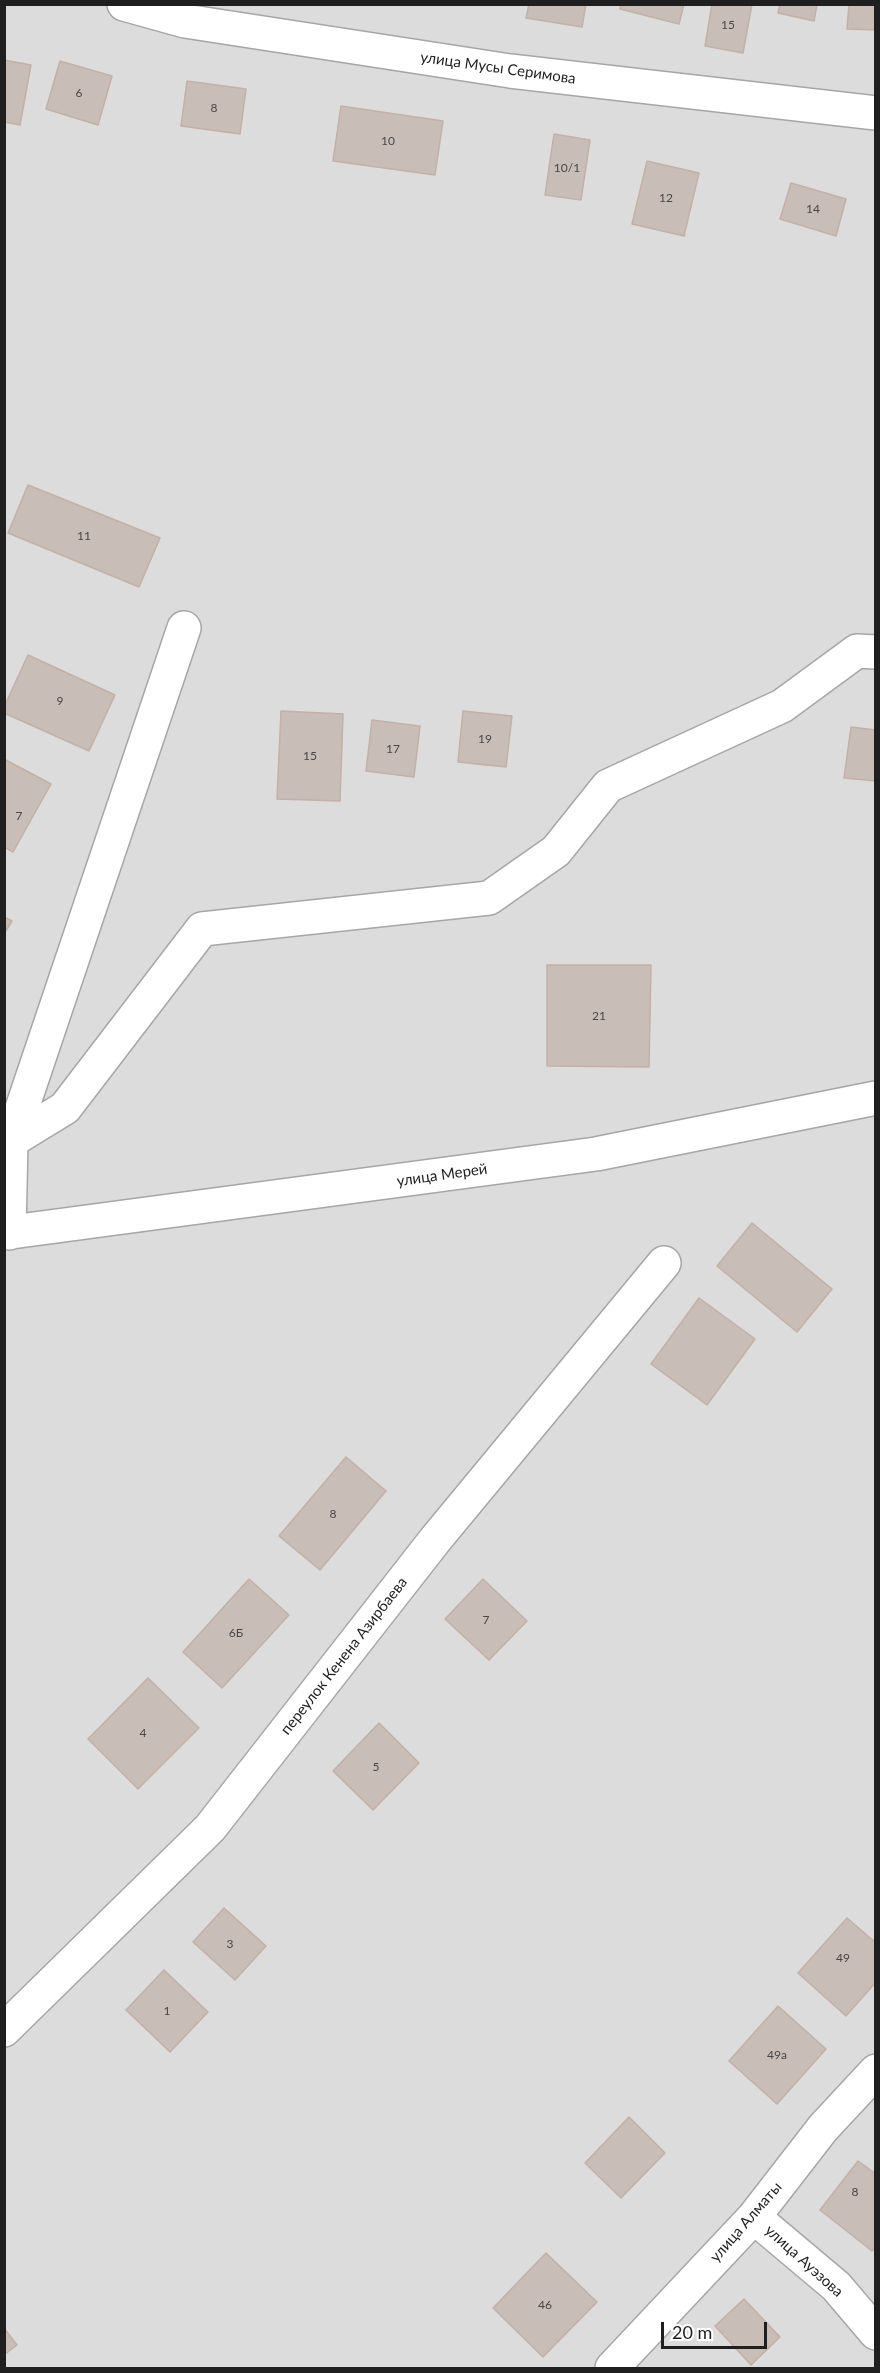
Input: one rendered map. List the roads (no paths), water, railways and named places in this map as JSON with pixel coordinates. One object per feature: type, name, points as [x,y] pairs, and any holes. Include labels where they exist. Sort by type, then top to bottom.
[{"type":"street","name":"улица Мусы Серимова","points":[[124,4],[185,21],[510,71],[876,113]]},
{"type":"street","points":[[7,1233],[11,1141],[184,628]]},
{"type":"street","points":[[11,1141],[65,1108],[202,929],[489,898],[556,851],[608,786],[782,706],[857,651],[876,652]]},
{"type":"street","name":"улица Мерей","points":[[7,1233],[596,1154],[876,1098]]},
{"type":"street","name":"переулок Кенена Азирбаева","points":[[4,2030],[210,1828],[435,1540],[664,1263]]},
{"type":"street","name":"улица Алматы","points":[[612,2368],[754,2217],[823,2128],[876,2071]]},
{"type":"street","name":"улица Ауэзова","points":[[754,2217],[836,2286],[876,2333]]}]
